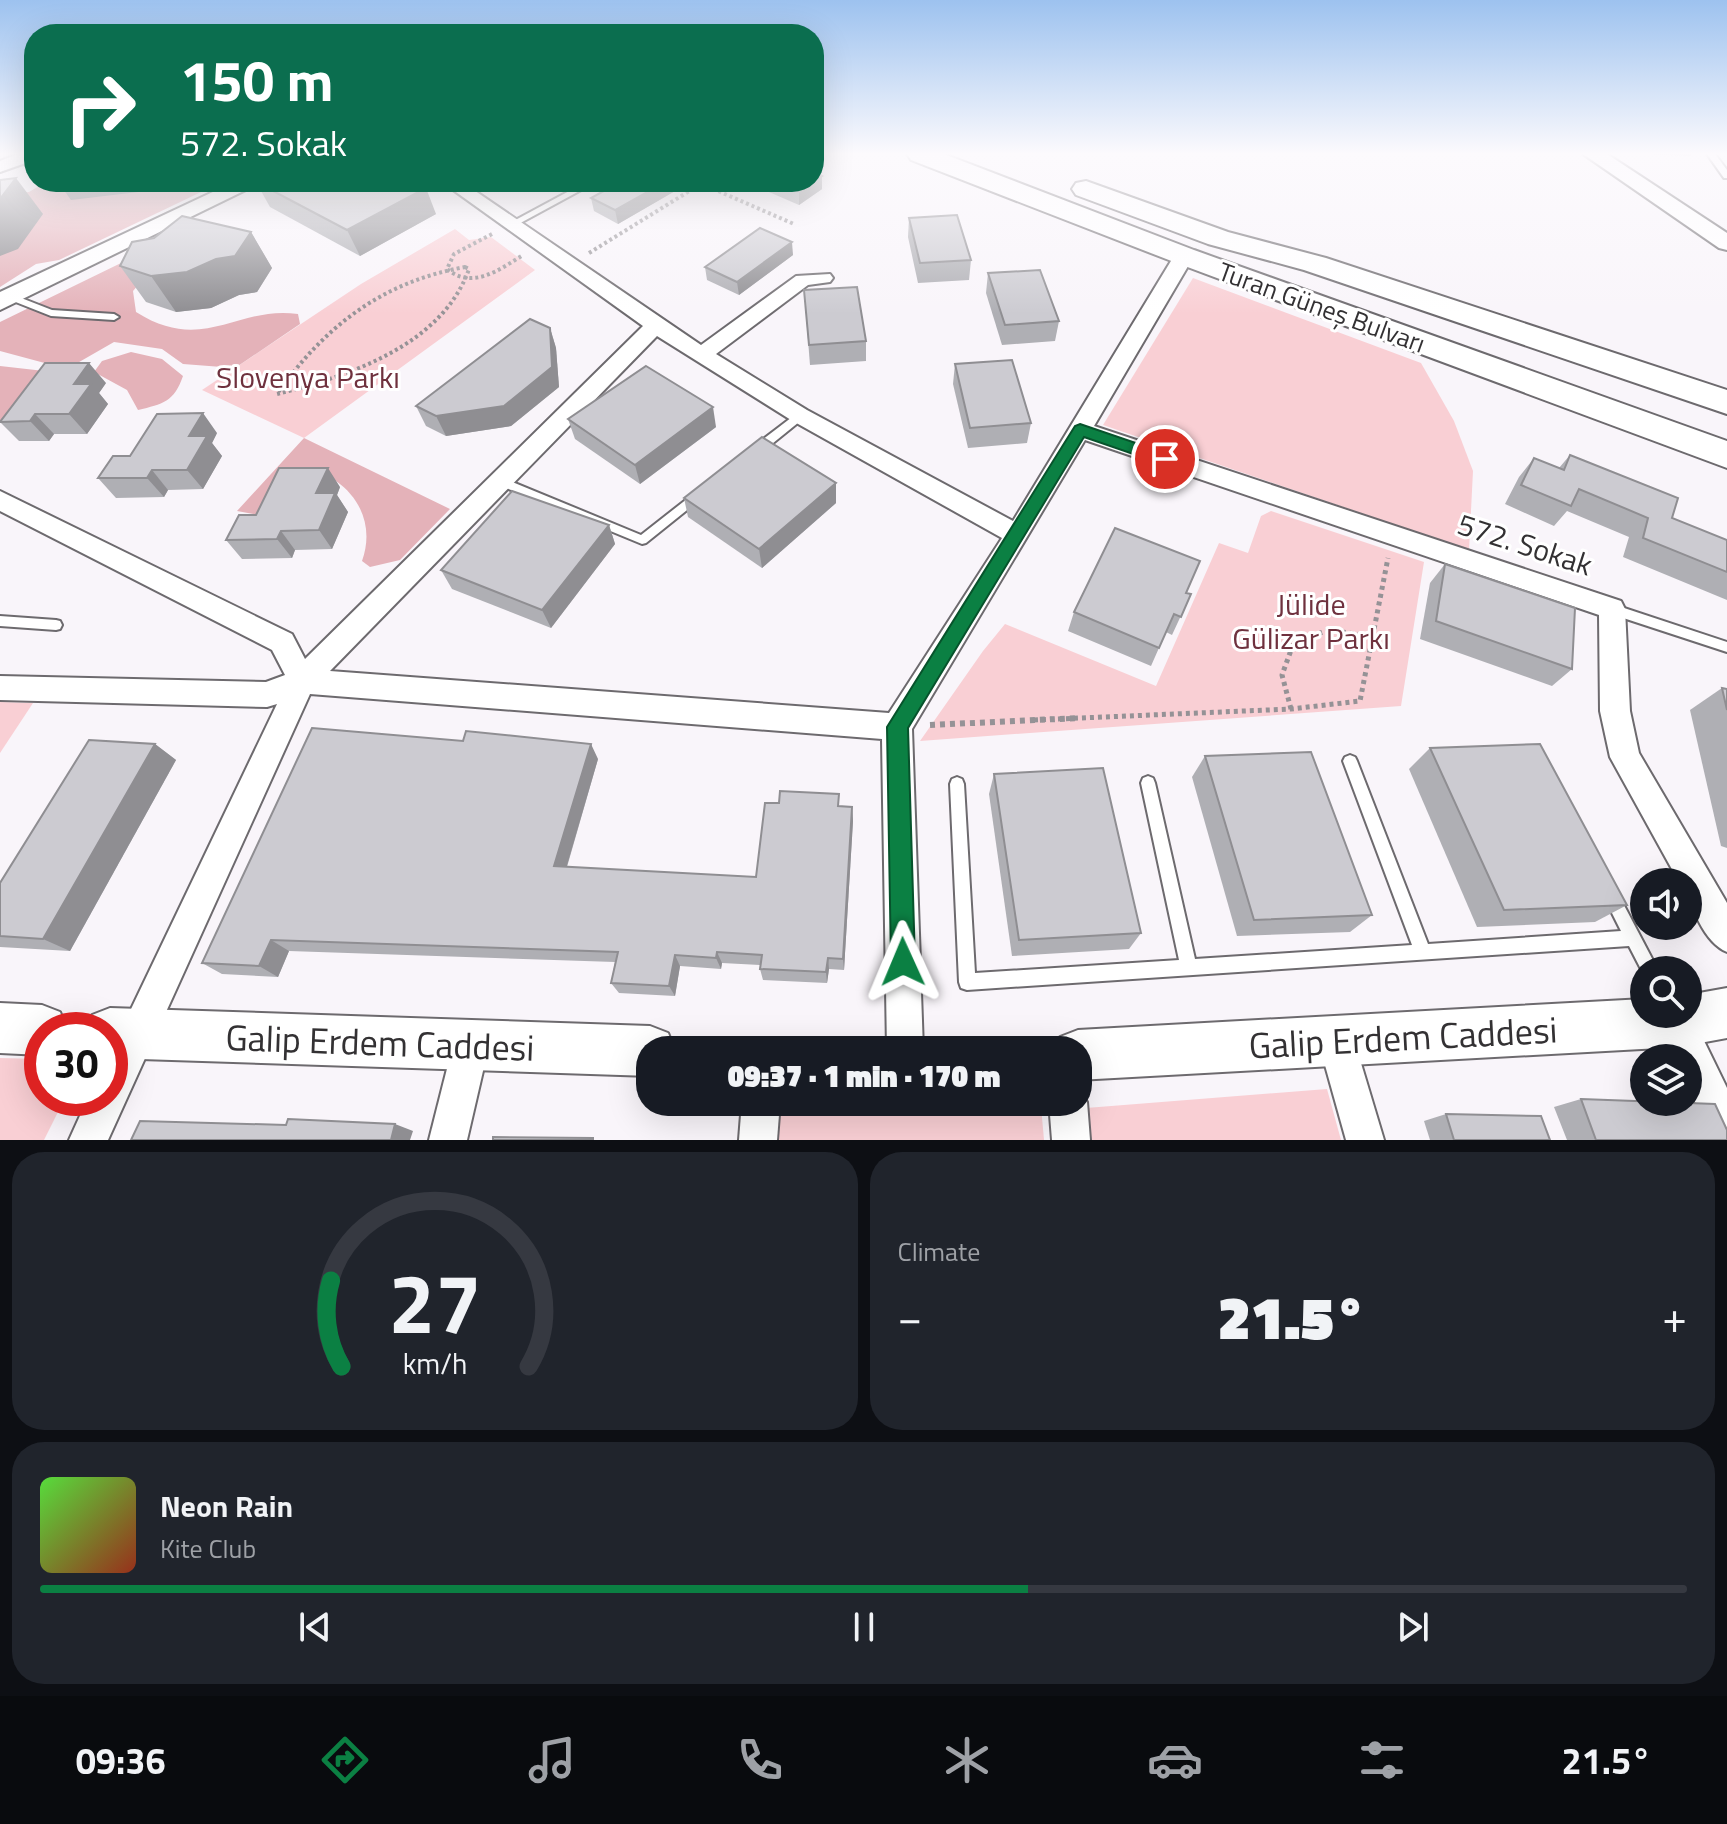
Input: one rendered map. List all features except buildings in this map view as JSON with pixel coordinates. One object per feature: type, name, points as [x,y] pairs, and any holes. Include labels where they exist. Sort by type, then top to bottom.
[{"type":"main road","name":"Turan Güneş Bulvarı","points":[[1058,207],[1727,455]]},
{"type":"main road","name":"Turan Güneş Bulvarı","points":[[1136,207],[1218,238],[1330,269],[1727,402]]},
{"type":"main road","points":[[1218,238],[1727,428]]},
{"type":"main road","name":"Galip Erdem Caddesi","points":[[1702,1015],[1727,1013]]},
{"type":"main road","name":"Galip Erdem Caddesi","points":[[1092,1054],[1630,1021]]},
{"type":"main road","points":[[0,1028],[24,1029]]},
{"type":"main road","name":"Galip Erdem Caddesi","points":[[128,1034],[636,1051]]},
{"type":"street","points":[[6,299],[198,207]]},
{"type":"street","points":[[486,207],[537,246],[701,355],[800,415],[1017,535]]},
{"type":"street","points":[[1673,207],[1727,243]]},
{"type":"street","points":[[905,1036],[897,727],[1017,535],[1184,256]]},
{"type":"street","points":[[701,355],[803,280],[823,278]]},
{"type":"street","points":[[128,1026],[302,681],[498,480],[655,326]]},
{"type":"street","name":"572. Sokak","points":[[1080,430],[1612,609],[1615,711],[1625,757],[1727,935]]},
{"type":"street","points":[[0,500],[282,642],[302,681]]},
{"type":"street","points":[[0,688],[267,695],[302,681],[897,727]]},
{"type":"street","points":[[1681,1028],[1727,1130]]},
{"type":"street","points":[[1336,1040],[1365,1140]]},
{"type":"street","points":[[448,1140],[471,1045]]},
{"type":"street","points":[[88,1140],[99,1116]]},
{"type":"street","points":[[758,1140],[760,1116]]},
{"type":"street","points":[[1069,1116],[1071,1140]]},
{"type":"lane","points":[[510,225],[544,207]]},
{"type":"lane","points":[[6,299],[51,313],[114,317]]},
{"type":"lane","points":[[752,454],[800,415]]},
{"type":"lane","points":[[498,480],[642,540],[703,492]]},
{"type":"lane","points":[[1612,609],[1727,647]]},
{"type":"lane","points":[[0,621],[56,625]]},
{"type":"lane","points":[[1350,761],[1423,952]]},
{"type":"lane","points":[[1148,783],[1189,967]]},
{"type":"lane","points":[[957,784],[967,982],[1630,938]]},
{"type":"lane","points":[[1605,885],[1630,932]]},
{"type":"path","points":[[568,266],[664,207]]},
{"type":"path","points":[[757,207],[794,224]]},
{"type":"path","points":[[447,269],[454,254],[510,225]]},
{"type":"path","points":[[447,269],[452,275],[467,280],[490,275],[537,246]]},
{"type":"path","points":[[447,269],[469,269],[467,280],[446,307],[404,343],[345,376],[277,394],[296,365],[332,326],[360,304],[398,284],[447,269]]},
{"type":"path","points":[[897,727],[1291,709],[1360,701],[1375,637],[1392,537]]},
{"type":"path","points":[[1291,709],[1282,690],[1280,672],[1294,642],[1329,630],[1375,637]]},
{"type":"green space","name":"Slovenya Parkı","points":[[455,229],[469,240],[491,237],[535,270],[304,438],[202,390],[361,284]]},
{"type":"green space","points":[[1193,278],[1421,363],[1454,421],[1473,471],[1469,550],[1103,425]]},
{"type":"green space","name":"Jülide Gülizar Parkı","points":[[1271,511],[1424,562],[1401,706],[920,741],[1005,624],[1156,686],[1219,543],[1248,553],[1261,516]]},
{"type":"green space","points":[[0,702],[33,703],[0,753]]},
{"type":"green space","points":[[0,1058],[24,1059],[24,1116],[56,1116],[44,1140],[0,1140]]},
{"type":"green space","points":[[1327,1089],[1341,1140],[1089,1140],[1087,1116],[1092,1116],[1092,1108]]},
{"type":"green space","points":[[780,1116],[1042,1116],[1044,1140],[778,1140]]},
{"type":"shaded area","points":[[0,207],[169,207],[59,260],[36,264],[0,287]]},
{"type":"shaded area","points":[[160,244],[152,269],[133,291],[136,312],[160,324],[181,329],[220,326],[276,313],[298,314],[300,324],[235,368],[183,364],[162,349],[114,342],[67,369],[0,351],[0,322]]},
{"type":"shaded area","points":[[131,352],[162,359],[183,376],[171,397],[138,410],[127,390],[94,372],[102,361]]},
{"type":"shaded area","points":[[0,366],[62,373],[0,421]]},
{"type":"shaded area","points":[[304,438],[450,509],[400,560],[370,567],[362,561],[366,527],[362,512],[344,487],[316,471],[299,467],[259,515],[237,511]]},
{"type":"route","points":[[903,962],[897,727],[1080,430],[1165,459]]}]
